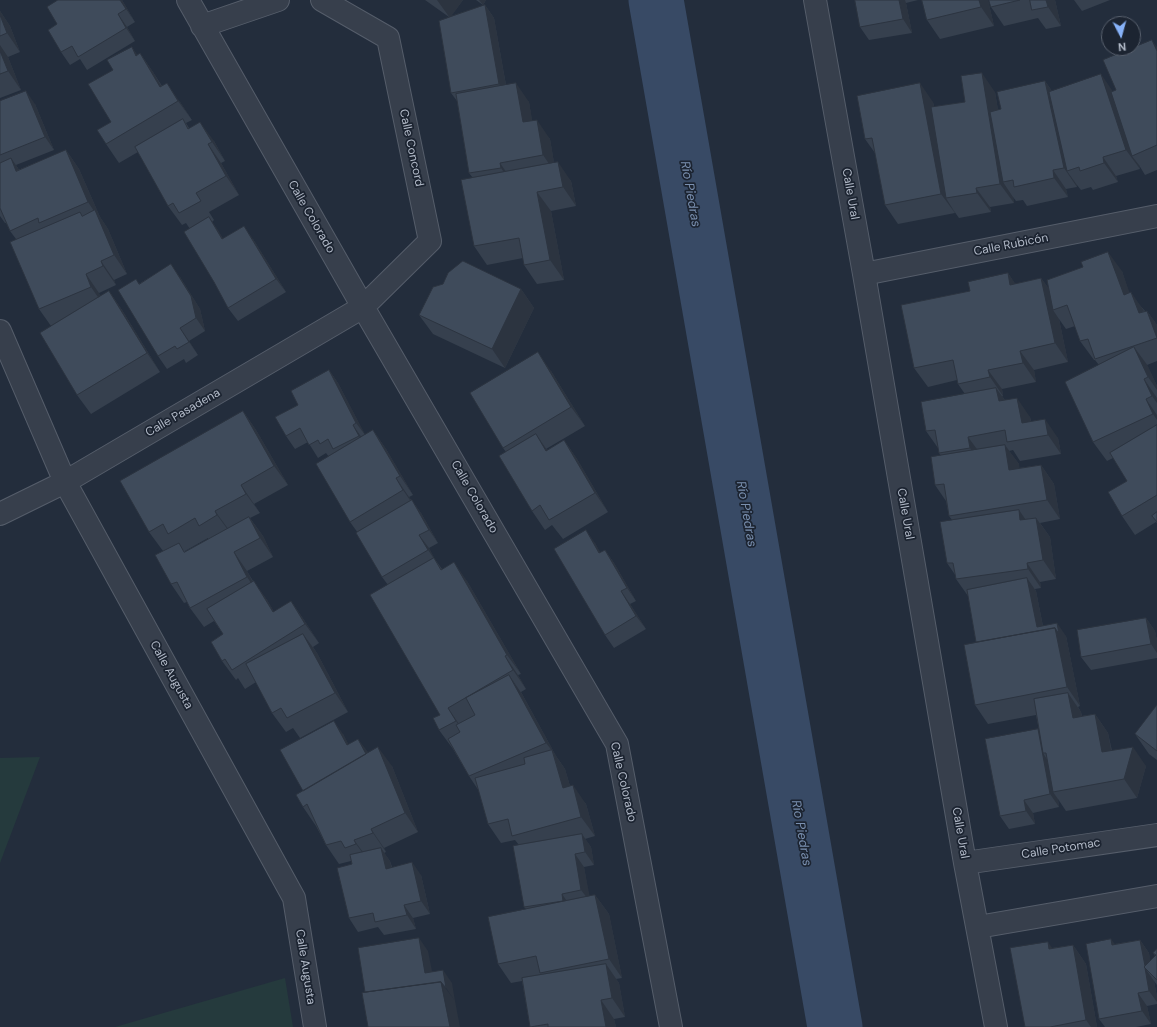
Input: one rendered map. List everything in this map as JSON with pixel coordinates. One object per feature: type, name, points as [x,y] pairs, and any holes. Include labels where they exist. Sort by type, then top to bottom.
[{"type":"street","name":"Calle Colorado","points":[[188,0],[363,307],[617,744],[671,1027]]},
{"type":"street","points":[[202,26],[278,0]]},
{"type":"street","name":"Calle Concord","points":[[322,0],[388,38],[430,241],[363,307]]},
{"type":"street","name":"Calle Ural","points":[[815,0],[864,274],[965,863],[996,1027]]},
{"type":"street","name":"Calle Rubicón","points":[[864,274],[1156,220]]},
{"type":"street","name":"Calle Pasadena","points":[[0,514],[65,482],[363,307]]},
{"type":"street","name":"Calle Augusta","points":[[0,331],[65,482],[294,898],[315,1027]]},
{"type":"street","name":"Calle Potomac","points":[[965,863],[1157,835]]},
{"type":"street","points":[[978,927],[1157,896]]},
{"type":"green space","points":[[40,757],[0,863],[0,758]]},
{"type":"green space","points":[[285,978],[293,1027],[115,1027]]},
{"type":"building","points":[[58,0],[120,0],[126,9],[118,14],[126,28],[78,57],[72,46],[61,52],[48,30],[57,24],[47,7]]},
{"type":"building","points":[[855,0],[899,0],[903,19],[860,27]]},
{"type":"building","points":[[922,0],[979,0],[981,7],[927,20]]},
{"type":"building","points":[[989,0],[1020,0],[991,7]]},
{"type":"building","points":[[1030,0],[1046,0],[1048,7],[1032,10]]},
{"type":"building","points":[[485,5],[499,84],[451,93],[439,21]]},
{"type":"building","points":[[0,15],[7,33],[0,36]]},
{"type":"building","points":[[1152,40],[1157,51],[1157,145],[1132,156],[1111,92],[1116,90],[1103,60],[1113,56],[1141,56],[1141,44]]},
{"type":"building","points":[[132,47],[136,56],[140,53],[160,87],[167,83],[178,101],[106,144],[97,130],[111,122],[88,84],[113,70],[107,60]]},
{"type":"building","points":[[0,51],[8,71],[0,74]]},
{"type":"building","points":[[982,73],[1000,184],[976,188],[977,193],[946,198],[931,107],[965,102],[961,76]]},
{"type":"building","points":[[1101,74],[1126,150],[1103,157],[1104,163],[1080,171],[1079,167],[1067,171],[1049,92]]},
{"type":"building","points":[[1045,81],[1064,168],[1053,170],[1054,178],[1014,187],[1013,180],[1003,182],[990,112],[1001,109],[997,92]]},
{"type":"building","points":[[516,83],[523,122],[537,120],[543,155],[500,163],[501,168],[469,173],[456,94]]},
{"type":"building","points":[[920,83],[941,194],[885,205],[872,138],[865,139],[857,96]]},
{"type":"building","points":[[26,91],[45,137],[0,155],[0,101]]},
{"type":"building","points":[[183,119],[188,129],[200,122],[212,142],[208,144],[226,176],[196,193],[201,201],[179,213],[173,203],[168,206],[135,147]]},
{"type":"building","points":[[66,150],[88,202],[39,223],[38,218],[10,231],[0,208],[0,163],[11,158],[16,171]]},
{"type":"building","points":[[558,162],[563,187],[537,192],[550,260],[524,265],[519,238],[474,246],[461,180]]},
{"type":"building","points":[[95,210],[114,255],[101,261],[103,266],[86,274],[91,287],[39,309],[10,242],[80,212],[82,216]]},
{"type":"building","points":[[209,217],[222,239],[244,226],[276,279],[228,308],[184,232]]},
{"type":"building","points":[[1108,252],[1124,295],[1131,292],[1139,313],[1147,311],[1157,338],[1095,359],[1088,339],[1080,341],[1067,305],[1053,310],[1047,280],[1083,267],[1081,262]]},
{"type":"building","points":[[463,261],[521,289],[492,349],[419,315],[433,287],[443,284],[448,273]]},
{"type":"building","points":[[171,264],[191,296],[196,318],[180,328],[189,342],[177,349],[175,346],[158,356],[118,290],[136,279],[139,284]]},
{"type":"building","points":[[1008,273],[1010,285],[1041,278],[1055,343],[1020,351],[1023,363],[988,370],[990,377],[958,384],[953,360],[914,368],[901,305],[970,291],[968,282]]},
{"type":"building","points":[[109,291],[147,353],[77,395],[40,333]]},
{"type":"building","points":[[1134,347],[1148,377],[1144,379],[1152,396],[1146,399],[1153,414],[1093,442],[1065,382]]},
{"type":"building","points":[[538,352],[571,407],[503,448],[470,393]]},
{"type":"building","points":[[329,370],[356,423],[353,425],[359,436],[333,449],[328,439],[320,444],[318,440],[309,445],[300,428],[286,436],[275,417],[298,405],[291,391]]},
{"type":"building","points":[[996,388],[999,401],[1017,398],[1022,423],[1045,419],[1048,435],[1007,442],[1005,430],[968,437],[970,448],[939,453],[935,430],[926,431],[921,402]]},
{"type":"building","points":[[243,411],[274,466],[241,485],[246,494],[215,511],[217,515],[199,526],[195,518],[168,534],[163,524],[149,532],[120,481]]},
{"type":"building","points":[[1157,425],[1157,495],[1122,516],[1108,492],[1127,481],[1110,453]]},
{"type":"building","points":[[373,430],[400,476],[396,478],[403,490],[350,522],[316,464]]},
{"type":"building","points":[[536,434],[546,451],[564,440],[595,493],[549,520],[540,505],[532,511],[499,456]]},
{"type":"building","points":[[1005,445],[1009,470],[1041,465],[1047,500],[949,516],[944,484],[935,485],[931,457]]},
{"type":"building","points":[[412,500],[429,530],[419,535],[428,550],[382,577],[356,533]]},
{"type":"building","points":[[1019,510],[1020,520],[1036,518],[1043,560],[1027,563],[1028,569],[956,579],[953,563],[947,563],[940,522]]},
{"type":"building","points":[[1157,512],[1157,522],[1152,516]]},
{"type":"building","points":[[249,517],[260,538],[234,552],[247,577],[190,608],[177,582],[171,584],[155,555],[179,543],[184,552]]},
{"type":"building","points":[[586,530],[599,553],[605,550],[627,588],[621,591],[636,616],[605,635],[554,549]]},
{"type":"building","points":[[434,558],[441,570],[454,562],[507,655],[505,656],[513,670],[448,708],[456,721],[439,730],[433,718],[440,715],[370,595]]},
{"type":"building","points":[[1027,578],[1037,627],[1057,623],[1059,634],[1055,628],[976,642],[967,590]]},
{"type":"building","points":[[254,581],[273,612],[291,601],[305,624],[232,670],[225,659],[222,661],[211,642],[223,634],[207,609]]},
{"type":"building","points":[[1146,618],[1151,644],[1081,657],[1077,630]]},
{"type":"building","points":[[1055,628],[1067,687],[975,705],[964,645]]},
{"type":"building","points":[[303,634],[335,693],[287,718],[281,708],[272,713],[246,664]]},
{"type":"building","points":[[509,675],[546,743],[469,776],[448,739],[460,732],[456,725],[475,715],[466,698]]},
{"type":"building","points":[[1068,693],[1073,718],[1095,714],[1102,752],[1133,747],[1124,779],[1053,792],[1046,753],[1043,753],[1034,699]]},
{"type":"building","points":[[1157,705],[1157,751],[1135,734]]},
{"type":"building","points":[[334,721],[347,745],[358,739],[366,754],[303,791],[280,750]]},
{"type":"building","points":[[1038,729],[1050,794],[1024,800],[1026,811],[1000,816],[985,739]]},
{"type":"building","points":[[378,747],[405,813],[371,829],[373,833],[354,840],[356,844],[345,848],[341,841],[326,845],[307,804],[303,807],[296,795]]},
{"type":"building","points":[[552,750],[563,788],[573,785],[581,817],[512,836],[508,819],[488,824],[475,778],[525,764],[524,758]]},
{"type":"building","points":[[582,834],[585,852],[575,854],[581,890],[562,894],[563,901],[524,907],[513,846]]},
{"type":"building","points":[[381,848],[386,869],[412,862],[421,901],[404,905],[407,915],[375,922],[373,913],[349,918],[337,868],[352,864],[350,855]]},
{"type":"building","points":[[595,895],[609,959],[540,973],[536,956],[498,964],[488,917]]},
{"type":"building","points":[[419,938],[425,973],[443,970],[446,988],[441,982],[365,992],[358,948]]},
{"type":"building","points":[[1111,939],[1112,945],[1140,940],[1149,991],[1138,993],[1142,1011],[1099,1019],[1086,944]]},
{"type":"building","points":[[1048,942],[1049,949],[1073,945],[1086,1020],[1050,1027],[1025,1027],[1010,948]]},
{"type":"building","points":[[1157,949],[1157,980],[1144,967],[1156,955],[1153,953]]},
{"type":"building","points":[[606,964],[612,998],[601,1000],[606,1027],[548,1027],[548,1024],[530,1027],[522,978]]},
{"type":"building","points":[[441,982],[450,1027],[368,1027],[362,993]]},
{"type":"waterway","name":"Río Piedras","points":[[656,0],[835,1027]]}]
